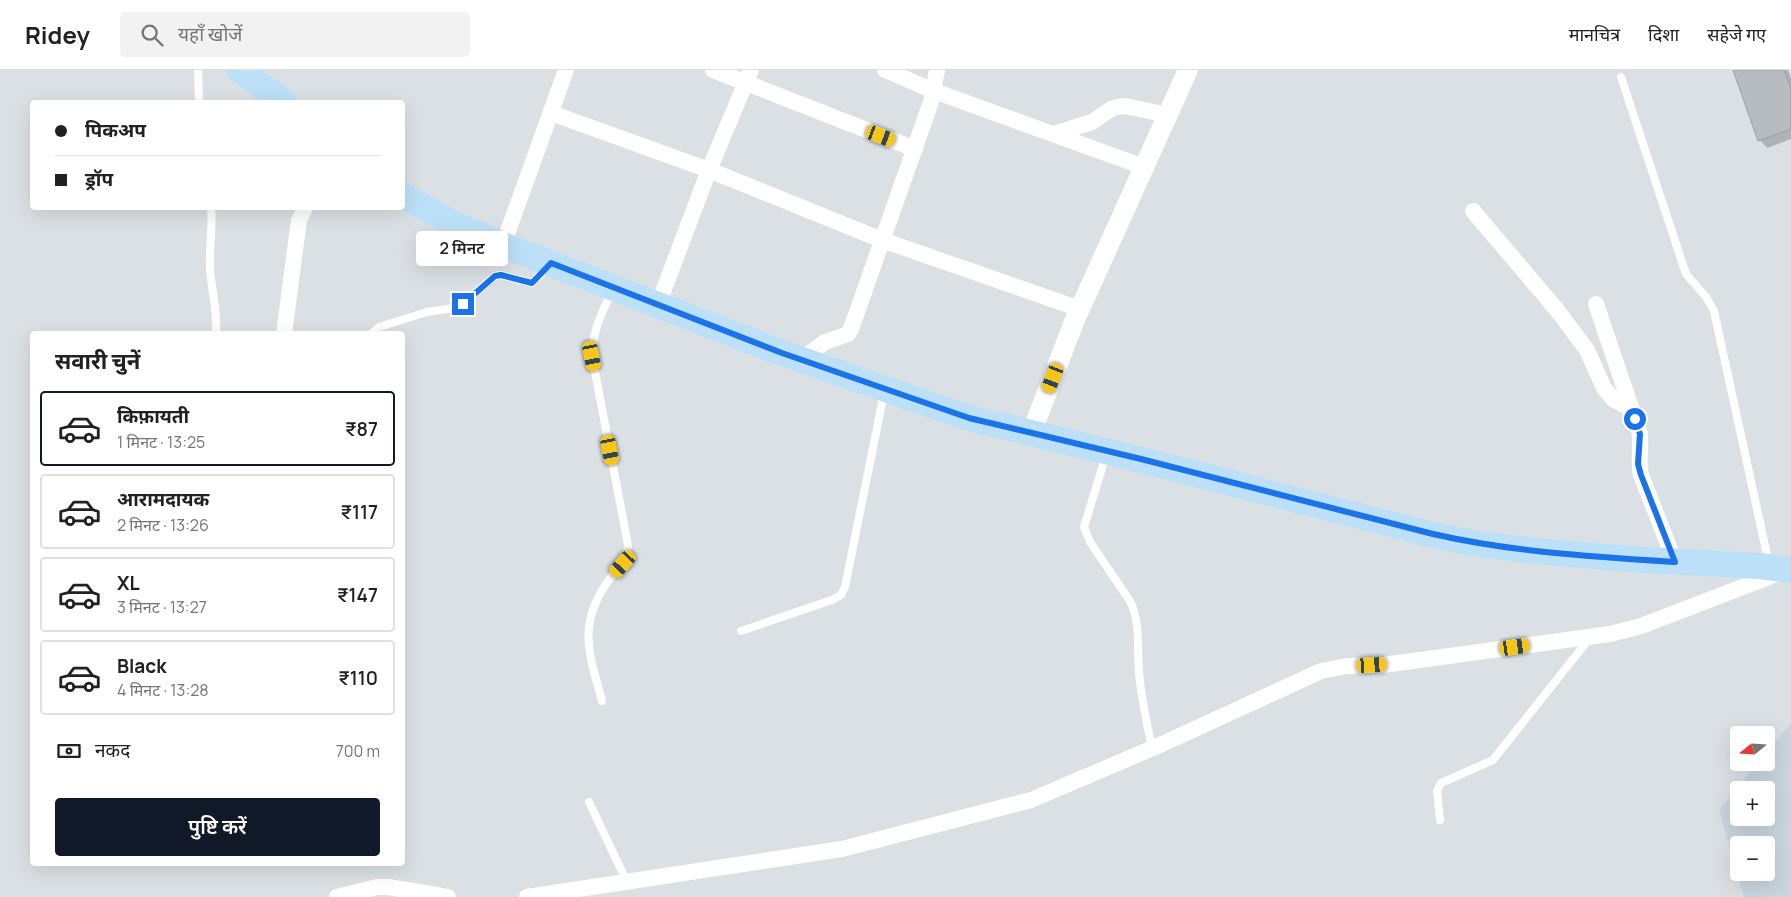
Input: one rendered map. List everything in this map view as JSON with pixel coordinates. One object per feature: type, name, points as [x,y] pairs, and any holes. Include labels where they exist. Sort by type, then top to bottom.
[{"type":"highway","points":[[240,70],[281,100]]},
{"type":"highway","points":[[405,198],[447,220],[503,245],[801,360],[969,418],[1477,544],[1556,553],[1783,569]]},
{"type":"street","points":[[503,245],[566,70]]},
{"type":"street","points":[[712,70],[748,76],[915,149]]},
{"type":"street","points":[[885,70],[934,91],[1144,167]]},
{"type":"street","points":[[801,360],[825,342],[848,334],[851,329],[915,149],[934,91],[937,70]]},
{"type":"street","points":[[1031,434],[1080,309],[1188,70]]},
{"type":"street","points":[[658,305],[709,170],[748,76]]},
{"type":"street","points":[[1054,134],[1092,122],[1110,109],[1117,107],[1125,106],[1168,115]]},
{"type":"street","points":[[551,113],[709,170],[882,240],[1080,309]]},
{"type":"street","points":[[284,331],[299,220],[304,210]]},
{"type":"street","points":[[1473,211],[1557,310],[1587,350],[1604,388],[1614,399],[1632,409]]},
{"type":"street","points":[[1596,304],[1640,434],[1638,464],[1641,475],[1675,562]]},
{"type":"street","points":[[527,897],[592,892],[626,882],[858,846],[1032,800],[1333,668],[1383,665],[1610,634],[1642,626],[1783,569]]},
{"type":"street","points":[[337,897],[366,889],[388,888],[448,897]]},
{"type":"lane","points":[[198,70],[199,100]]},
{"type":"lane","points":[[1620,77],[1686,274],[1706,297],[1714,311],[1783,569]]},
{"type":"lane","points":[[211,210],[210,267],[217,311],[216,331]]},
{"type":"lane","points":[[375,331],[380,327],[427,312],[454,308],[463,304],[495,276],[501,275],[532,283],[551,263]]},
{"type":"lane","points":[[602,701],[587,638],[596,600],[609,579],[623,564],[627,555],[628,545],[592,356],[593,340],[597,325],[614,288]]},
{"type":"lane","points":[[741,631],[832,600],[841,595],[845,587],[885,390]]},
{"type":"lane","points":[[1107,451],[1084,527],[1090,542],[1134,610],[1138,630],[1139,674],[1152,748]]},
{"type":"lane","points":[[1440,820],[1437,791],[1441,783],[1493,760],[1591,636]]},
{"type":"lane","points":[[589,802],[626,882]]},
{"type":"shaded area","points":[[1791,723],[1791,897],[1744,897],[1739,881],[1775,881],[1775,836],[1730,836],[1730,848],[1719,810],[1730,797],[1730,826],[1775,826],[1775,781],[1743,781],[1751,771],[1775,771],[1775,742]]},
{"type":"building","points":[[1733,70],[1784,70],[1791,89],[1791,129],[1758,141]]},
{"type":"route","points":[[463,304],[488,280],[495,276],[501,275],[532,283],[536,281],[551,263],[782,353],[969,418],[1141,459],[1323,507],[1477,544],[1556,553],[1675,562],[1641,475],[1638,464],[1640,434],[1635,419]]}]
